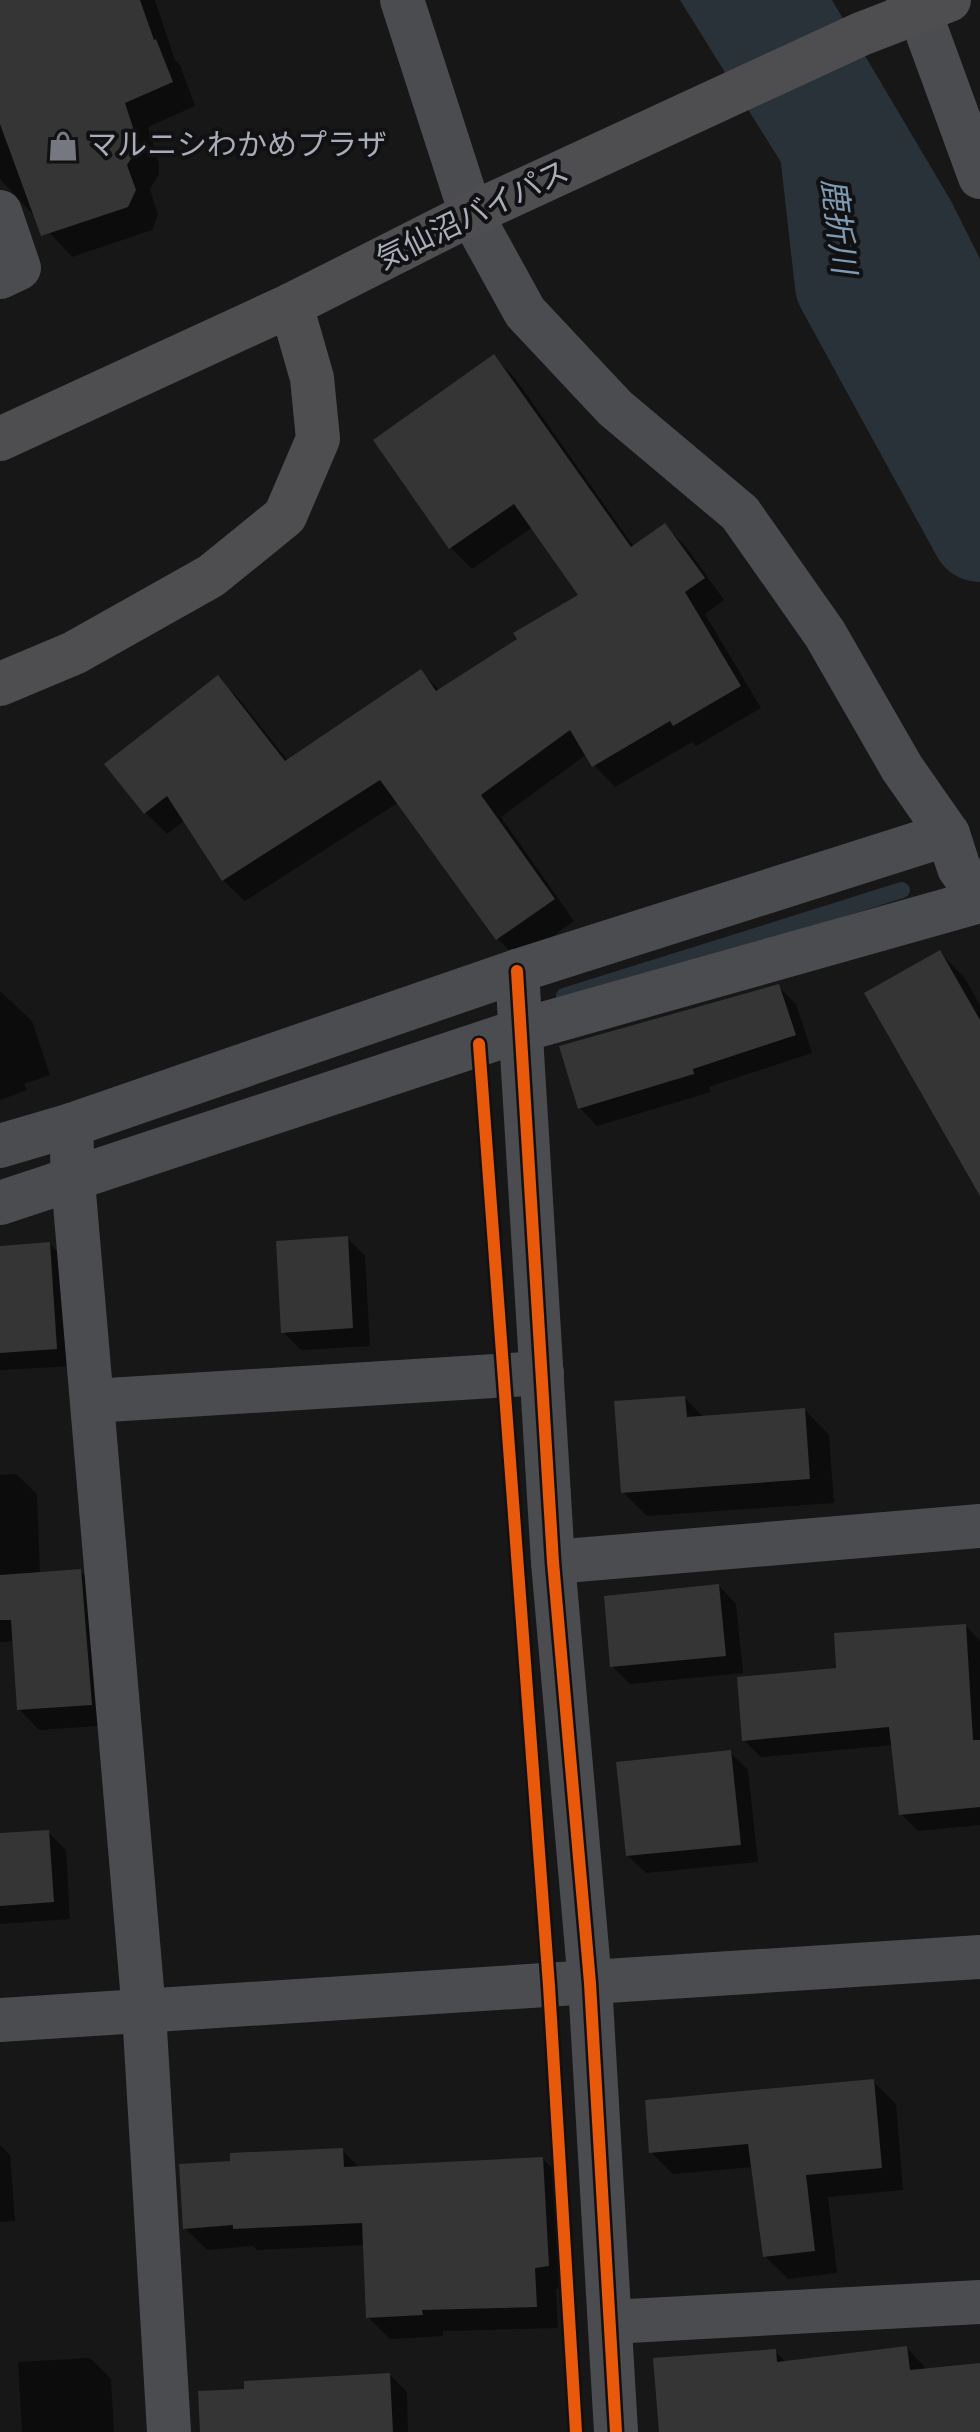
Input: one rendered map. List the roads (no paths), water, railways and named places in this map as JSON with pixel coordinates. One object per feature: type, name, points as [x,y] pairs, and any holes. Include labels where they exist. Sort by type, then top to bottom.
[{"type":"highway","name":"気仙沼バイパス","points":[[0,439],[291,305],[471,214],[926,4]]},
{"type":"highway","points":[[0,684],[74,653],[211,576],[285,516],[318,439],[312,378],[291,305]]},
{"type":"street","points":[[0,1203],[522,1030],[980,900],[959,868],[948,834],[902,768],[825,634],[740,513],[615,408],[525,312],[471,214],[402,0]]},
{"type":"street","points":[[926,4],[980,177]]},
{"type":"street","points":[[0,212],[19,268],[0,277]]},
{"type":"street","points":[[0,1146],[71,1125],[517,971],[948,834]]},
{"type":"street","points":[[517,971],[553,1562],[590,1983],[616,2432]]},
{"type":"street","points":[[71,1125],[73,1181],[144,2012],[169,2432]]},
{"type":"street","points":[[92,1401],[542,1373]]},
{"type":"street","points":[[553,1562],[980,1526]]},
{"type":"street","points":[[0,2020],[980,1957]]},
{"type":"street","points":[[610,2322],[980,2302]]},
{"type":"water","points":[[680,0],[832,0],[951,201],[980,259],[980,494],[838,254]]},
{"type":"waterway","name":"鹿折川","points":[[753,0],[828,143],[844,285],[980,533]]},
{"type":"waterway","points":[[564,996],[902,890]]},
{"type":"place","name":"マルニシわかめプラザ","points":[[63,146]]}]
